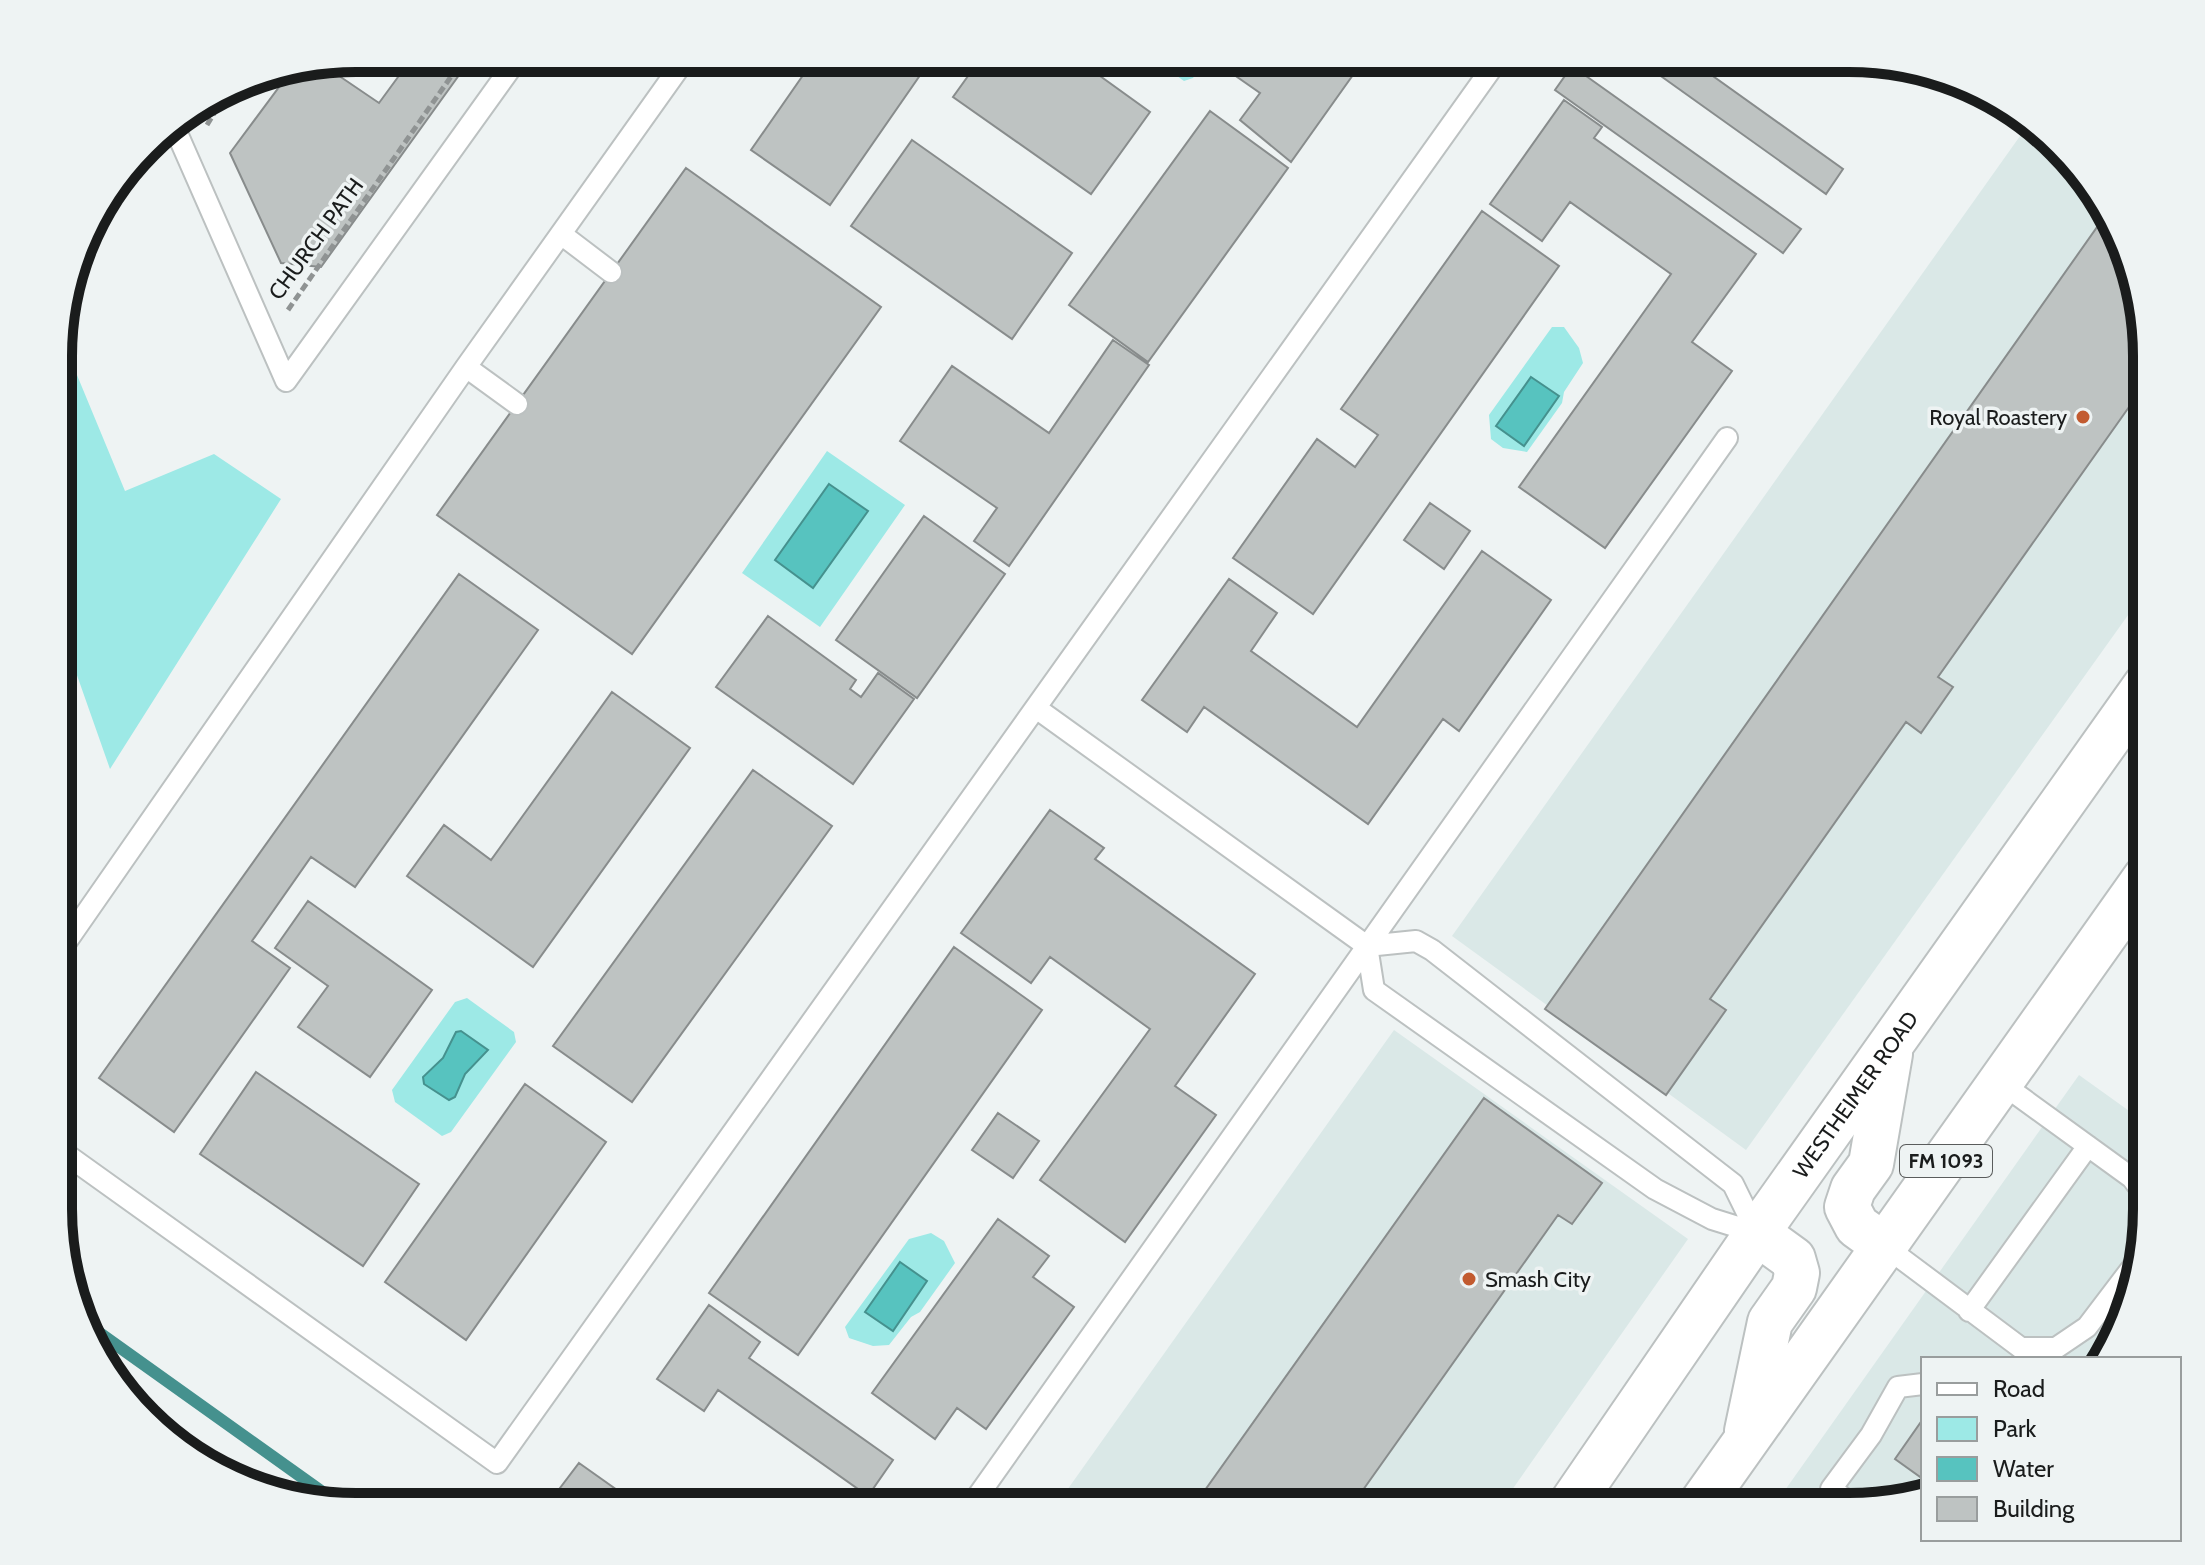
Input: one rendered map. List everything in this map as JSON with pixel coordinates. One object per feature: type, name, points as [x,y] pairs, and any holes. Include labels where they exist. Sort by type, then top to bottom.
[{"type":"main road","name":"WESTHEIMER ROAD","points":[[1579,1493],[1757,1233],[2132,704]]},
{"type":"main road","name":"FM 1093","points":[[1709,1493],[2133,896]]},
{"type":"main road","points":[[1886,1247],[1857,1226],[1847,1207],[1853,1189],[1871,1164],[1892,1043]]},
{"type":"main road","points":[[1744,1445],[1770,1322],[1794,1288],[1797,1273],[1793,1259],[1757,1233]]},
{"type":"lane","points":[[178,135],[286,381],[508,72]]},
{"type":"lane","points":[[73,933],[466,367],[676,72]]},
{"type":"lane","points":[[73,1159],[497,1463],[1489,72]]},
{"type":"lane","points":[[561,234],[611,272]]},
{"type":"lane","points":[[466,367],[517,404]]},
{"type":"lane","points":[[980,1493],[1727,438]]},
{"type":"lane","points":[[1036,708],[1367,946],[1416,941],[1432,950],[1733,1184],[1757,1233]]},
{"type":"lane","points":[[1367,946],[1374,990],[1655,1189],[1712,1219],[1757,1233]]},
{"type":"lane","points":[[2001,1083],[2133,1179]]},
{"type":"lane","points":[[1969,1311],[2088,1146]]},
{"type":"lane","points":[[1886,1247],[2021,1348],[2056,1348],[2087,1327],[2124,1278]]},
{"type":"lane","points":[[1837,1493],[1831,1489],[1871,1435],[1898,1387],[1921,1384]]},
{"type":"path","name":"CHURCH PATH","points":[[278,302],[284,316],[454,72]]},
{"type":"path","points":[[201,134],[217,109]]},
{"type":"shaded area","points":[[2023,132],[2050,155],[2095,214],[2118,265],[2128,301],[2132,338],[2132,609],[1746,1150],[1452,936]]},
{"type":"shaded area","points":[[1394,1030],[1688,1239],[1510,1493],[1065,1493]]},
{"type":"shaded area","points":[[2079,1075],[2133,1114],[2133,1209],[2128,1264],[2111,1318],[2091,1357],[1921,1357],[1921,1483],[1886,1491],[1783,1493]]},
{"type":"green space","points":[[1171,72],[1197,72],[1193,78],[1184,81]]},
{"type":"green space","points":[[1552,327],[1564,327],[1579,348],[1583,363],[1564,392],[1562,403],[1527,452],[1503,448],[1491,439],[1489,415]]},
{"type":"green space","points":[[72,363],[125,491],[214,454],[281,499],[110,769],[72,662]]},
{"type":"green space","points":[[827,451],[905,505],[820,627],[742,573]]},
{"type":"green space","points":[[467,998],[514,1032],[516,1042],[451,1132],[442,1136],[395,1102],[392,1090],[455,1002]]},
{"type":"green space","points":[[931,1233],[944,1241],[955,1263],[920,1312],[911,1317],[889,1345],[873,1346],[849,1338],[845,1327],[909,1239]]},
{"type":"water","points":[[1531,377],[1559,396],[1524,446],[1496,426]]},
{"type":"water","points":[[829,484],[868,511],[813,588],[775,560]]},
{"type":"water","points":[[461,1031],[488,1050],[465,1074],[455,1097],[449,1100],[424,1084],[423,1077],[443,1058],[456,1032]]},
{"type":"water","points":[[900,1262],[927,1281],[893,1331],[865,1312]]},
{"type":"building","points":[[402,72],[461,72],[321,267],[281,263],[230,153],[283,82],[335,73],[379,103]]},
{"type":"building","points":[[805,72],[922,72],[830,205],[751,150]]},
{"type":"building","points":[[971,72],[1094,72],[1150,112],[1091,194],[953,97]]},
{"type":"building","points":[[1230,72],[1355,72],[1291,162],[1240,120],[1260,93]]},
{"type":"building","points":[[1568,72],[1580,72],[1801,229],[1783,253],[1555,90]]},
{"type":"building","points":[[1655,72],[1707,72],[1843,169],[1826,194]]},
{"type":"building","points":[[1564,100],[1602,127],[1594,138],[1756,254],[1692,342],[1732,371],[1605,548],[1519,487],[1671,274],[1570,202],[1542,241],[1490,204]]},
{"type":"building","points":[[1210,111],[1288,168],[1148,362],[1069,305]]},
{"type":"building","points":[[912,140],[1072,253],[1012,339],[851,226]]},
{"type":"building","points":[[686,168],[881,307],[632,654],[437,515]]},
{"type":"building","points":[[1482,211],[1559,266],[1313,614],[1233,558],[1317,439],[1355,467],[1378,435],[1341,409]]},
{"type":"building","points":[[2100,223],[2118,265],[2128,301],[2132,338],[2132,403],[1938,677],[1953,687],[1921,733],[1906,722],[1710,999],[1726,1010],[1666,1095],[1545,1009]]},
{"type":"building","points":[[1113,340],[1149,365],[1009,566],[974,541],[997,508],[900,441],[952,366],[1049,433]]},
{"type":"building","points":[[1430,503],[1470,531],[1444,569],[1404,540]]},
{"type":"building","points":[[924,516],[1005,574],[917,698],[836,640]]},
{"type":"building","points":[[1482,551],[1551,600],[1459,731],[1443,719],[1368,824],[1204,707],[1187,732],[1142,700],[1229,579],[1277,613],[1251,651],[1357,727]]},
{"type":"building","points":[[459,574],[538,630],[355,887],[311,857],[252,941],[290,968],[174,1132],[99,1078]]},
{"type":"building","points":[[768,616],[856,680],[850,689],[861,697],[878,673],[914,699],[853,784],[716,687]]},
{"type":"building","points":[[612,692],[690,748],[533,967],[407,876],[444,825],[491,860]]},
{"type":"building","points":[[753,770],[832,826],[632,1102],[553,1046]]},
{"type":"building","points":[[1050,810],[1104,848],[1095,859],[1255,974],[1175,1086],[1216,1115],[1125,1242],[1040,1180],[1150,1029],[1050,957],[1031,983],[961,933]]},
{"type":"building","points":[[308,901],[432,990],[370,1077],[298,1027],[328,986],[275,948]]},
{"type":"building","points":[[954,947],[1042,1010],[798,1355],[709,1293]]},
{"type":"building","points":[[256,1072],[419,1184],[363,1266],[200,1154]]},
{"type":"building","points":[[525,1084],[606,1142],[466,1340],[385,1282]]},
{"type":"building","points":[[1484,1098],[1602,1183],[1572,1224],[1558,1215],[1363,1490],[1367,1493],[1203,1493]]},
{"type":"building","points":[[998,1113],[1039,1141],[1013,1178],[972,1150]]},
{"type":"building","points":[[998,1219],[1049,1256],[1033,1277],[1074,1307],[986,1429],[957,1408],[935,1439],[872,1393]]},
{"type":"building","points":[[709,1305],[760,1342],[749,1358],[893,1460],[870,1493],[864,1493],[718,1390],[704,1411],[657,1379]]},
{"type":"building","points":[[1921,1422],[1921,1478],[1895,1459]]},
{"type":"building","points":[[579,1463],[621,1493],[567,1493],[560,1488]]},
{"type":"waterway","points":[[101,1334],[321,1491]]},
{"type":"place","name":"Royal Roastery","points":[[2083,417]]},
{"type":"place","name":"Smash City","points":[[1469,1279]]}]
